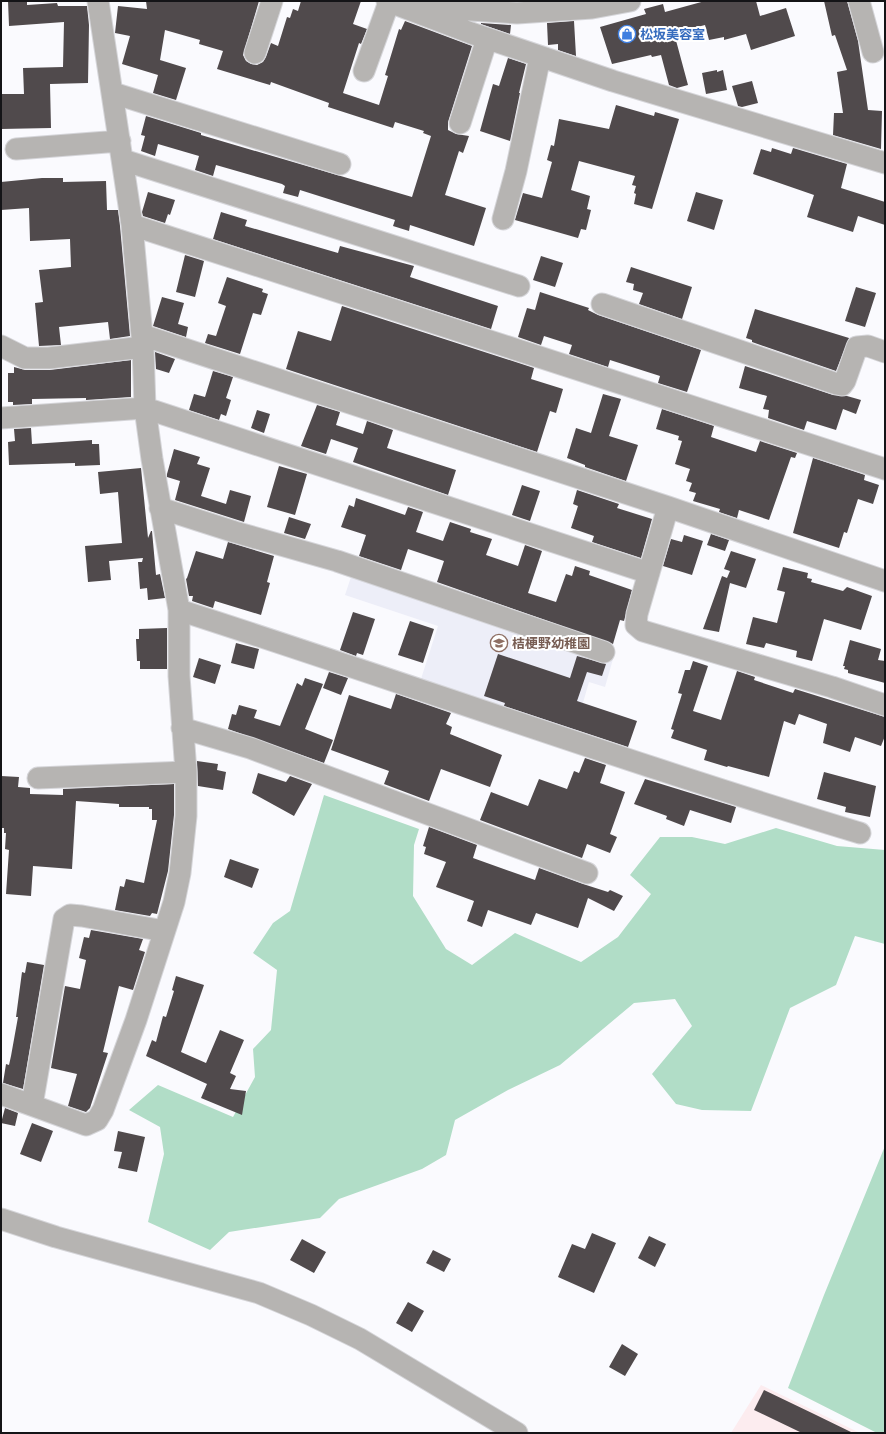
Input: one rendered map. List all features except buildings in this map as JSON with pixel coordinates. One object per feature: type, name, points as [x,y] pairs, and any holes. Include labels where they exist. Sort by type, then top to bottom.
[{"type":"street","points":[[1,1094],[86,1125],[97,1120],[103,1110],[136,1020],[174,902],[180,873],[186,816],[186,772],[179,676],[179,610],[160,508],[146,408],[132,225],[122,151],[98,1]]},
{"type":"street","points":[[255,53],[272,1]]},
{"type":"street","points":[[393,3],[517,12],[592,8],[630,1]]},
{"type":"street","points":[[859,1],[873,52]]},
{"type":"street","points":[[393,3],[487,39],[613,81],[885,163]]},
{"type":"street","points":[[364,71],[393,3]]},
{"type":"street","points":[[460,123],[487,39]]},
{"type":"street","points":[[503,219],[516,171],[540,57]]},
{"type":"street","points":[[113,93],[340,164]]},
{"type":"street","points":[[16,149],[122,151],[519,286]]},
{"type":"street","points":[[132,225],[885,469]]},
{"type":"street","points":[[602,304],[842,385],[845,381],[857,347],[868,346],[885,352]]},
{"type":"street","points":[[1,346],[25,358],[49,358],[142,341],[668,507],[885,581]]},
{"type":"street","points":[[1,418],[146,408],[649,573]]},
{"type":"street","points":[[668,507],[636,624],[643,630],[832,687],[885,705]]},
{"type":"street","points":[[160,508],[235,532],[337,561],[604,652]]},
{"type":"street","points":[[179,610],[666,772],[860,833]]},
{"type":"street","points":[[182,728],[250,748],[587,873]]},
{"type":"street","points":[[38,778],[186,772]]},
{"type":"street","points":[[32,1105],[64,919],[70,915],[82,916],[164,932]]},
{"type":"street","points":[[1,1219],[56,1237],[259,1293],[304,1312],[360,1339],[517,1433]]},
{"type":"shaded area","name":"桔梗野幼稚園","points":[[353,571],[613,659],[605,687],[589,682],[574,734],[420,682],[438,626],[345,595]]},
{"type":"shaded area","points":[[761,1385],[860,1433],[731,1433]]},
{"type":"green space","points":[[324,795],[419,829],[414,845],[413,896],[446,949],[472,965],[515,933],[581,962],[618,937],[651,894],[630,875],[660,837],[692,837],[725,844],[776,828],[837,846],[885,850],[885,944],[855,936],[836,985],[790,1008],[751,1111],[702,1110],[676,1104],[652,1074],[692,1026],[675,999],[634,1003],[560,1065],[508,1090],[455,1120],[446,1155],[422,1169],[339,1199],[320,1218],[229,1232],[210,1250],[148,1222],[164,1154],[160,1127],[129,1110],[158,1085],[233,1117],[255,1077],[253,1049],[271,1030],[277,970],[253,953],[273,923],[290,911]]},
{"type":"green space","points":[[885,1146],[885,1433],[877,1433],[788,1388]]},
{"type":"place","name":"松坂美容室","points":[[627,34]]},
{"type":"place","name":"桔梗野幼稚園","points":[[499,643]]}]
